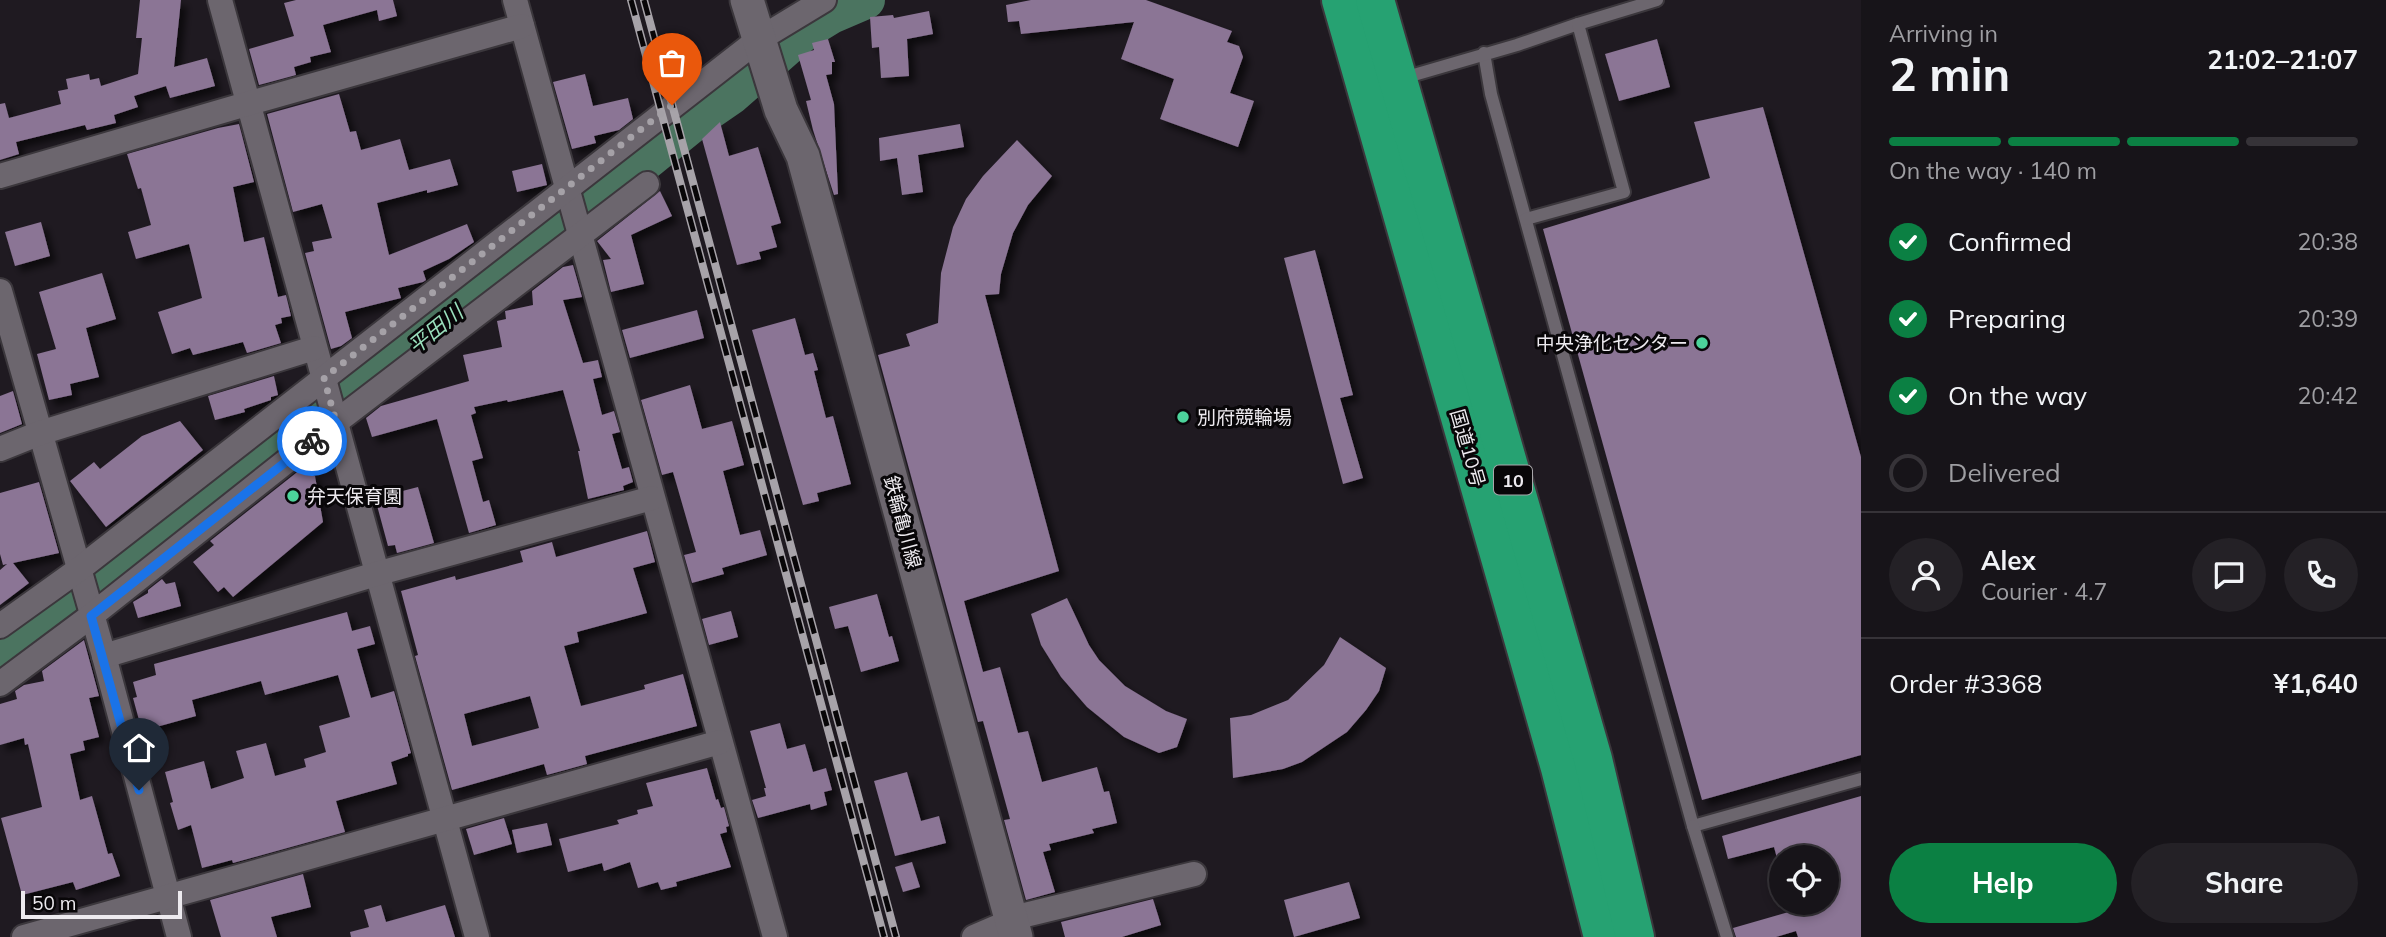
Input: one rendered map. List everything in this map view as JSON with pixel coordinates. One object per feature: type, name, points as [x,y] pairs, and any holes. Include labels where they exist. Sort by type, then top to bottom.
[{"type":"highway","name":"国道10号","points":[[1361,12],[1593,759],[1635,937]]},
{"type":"highway","name":"国道10号","points":[[1382,84],[1603,937]]},
{"type":"main road","name":"鉄輪亀川線","points":[[747,0],[776,95],[786,159],[999,932]]},
{"type":"street","points":[[220,0],[477,937]]},
{"type":"street","points":[[515,0],[775,937]]},
{"type":"street","points":[[0,626],[78,570],[567,189],[759,44],[824,0]]},
{"type":"street","points":[[0,176],[522,26]]},
{"type":"street","points":[[0,684],[647,184]]},
{"type":"street","points":[[0,291],[104,656],[179,937]]},
{"type":"street","points":[[0,449],[40,433],[314,348]]},
{"type":"street","points":[[104,656],[376,574],[652,498]]},
{"type":"street","points":[[24,937],[720,742]]},
{"type":"street","points":[[999,932],[1025,915],[1194,874]]},
{"type":"lane","points":[[1382,84],[1517,45],[1657,0]]},
{"type":"lane","points":[[1526,219],[1624,192],[1578,24]]},
{"type":"lane","points":[[1484,53],[1492,94],[1526,219],[1693,826],[1727,937]]},
{"type":"lane","points":[[1693,826],[1861,779]]},
{"type":"building","points":[[140,0],[181,0],[174,67],[207,58],[215,86],[170,98],[166,86],[134,96],[138,107],[114,115],[116,123],[87,130],[85,125],[16,142],[19,154],[0,160],[0,104],[5,103],[9,118],[61,104],[58,91],[68,89],[66,79],[89,74],[90,80],[99,78],[101,86],[138,74],[142,38],[136,38]]},
{"type":"building","points":[[296,0],[393,0],[397,16],[379,21],[377,10],[323,25],[331,52],[310,57],[311,62],[294,67],[296,75],[259,85],[249,49],[294,36],[284,3]]},
{"type":"building","points":[[1031,0],[1146,0],[1232,31],[1227,42],[1239,46],[1243,57],[1230,93],[1254,101],[1238,147],[1160,119],[1174,79],[1121,59],[1134,22],[1021,34],[1019,21],[1008,22],[1006,5]]},
{"type":"building","points":[[929,11],[933,34],[907,39],[909,76],[881,78],[879,47],[872,48],[870,17],[893,15],[894,18]]},
{"type":"building","points":[[828,39],[835,62],[832,62],[832,74],[826,75],[834,104],[838,194],[834,195],[813,130],[806,101],[811,100],[798,55],[814,50],[812,43]]},
{"type":"building","points":[[1657,39],[1670,87],[1619,101],[1605,54]]},
{"type":"building","points":[[585,74],[593,106],[628,98],[633,119],[619,130],[594,136],[596,143],[572,149],[553,82]]},
{"type":"building","points":[[339,94],[350,132],[356,131],[361,150],[400,139],[409,170],[450,159],[458,185],[377,203],[389,255],[467,224],[474,242],[449,259],[423,271],[426,280],[423,282],[398,288],[401,298],[345,312],[352,338],[331,349],[305,253],[314,251],[312,242],[332,238],[322,204],[293,212],[267,114]]},
{"type":"building","name":"中央浄化センター","points":[[1763,107],[1861,457],[1861,755],[1702,800],[1543,229],[1710,178],[1694,122]]},
{"type":"building","points":[[720,122],[729,156],[758,147],[781,223],[771,226],[777,247],[759,252],[761,259],[737,265],[702,139]]},
{"type":"building","points":[[239,124],[254,182],[233,187],[244,242],[264,237],[278,297],[286,295],[291,316],[281,318],[282,323],[275,325],[281,343],[247,353],[243,342],[193,355],[190,348],[172,354],[158,312],[202,298],[189,244],[136,259],[128,232],[151,225],[141,188],[138,189],[127,154]]},
{"type":"building","points":[[960,124],[964,147],[918,155],[923,192],[902,195],[897,158],[880,161],[879,138]]},
{"type":"building","points":[[1017,140],[1052,176],[1028,205],[1013,233],[1001,274],[999,294],[985,295],[1059,571],[964,601],[983,672],[1000,667],[1018,733],[1028,731],[1042,782],[1097,767],[1104,792],[1109,791],[1117,823],[1092,829],[1094,833],[1049,844],[1051,850],[1043,852],[1055,892],[1026,900],[1004,820],[1010,819],[983,721],[978,722],[878,355],[910,346],[906,334],[938,323],[941,273],[953,227],[966,199],[983,176]]},
{"type":"building","points":[[542,164],[547,185],[517,192],[512,171]]},
{"type":"building","points":[[660,191],[672,216],[631,235],[644,284],[611,292],[603,260],[611,259],[597,241]]},
{"type":"building","points":[[41,222],[50,256],[15,266],[5,232]]},
{"type":"building","points":[[1315,250],[1353,395],[1340,398],[1363,478],[1343,484],[1284,258]]},
{"type":"building","points":[[573,265],[582,297],[563,300],[583,363],[598,360],[602,377],[593,379],[602,415],[614,411],[620,432],[612,434],[622,469],[629,467],[633,482],[623,486],[624,490],[588,499],[580,451],[563,390],[474,407],[476,413],[471,415],[483,458],[472,461],[483,502],[489,500],[496,525],[469,533],[437,419],[372,437],[366,418],[381,406],[469,381],[463,355],[502,347],[497,321],[506,319],[505,311],[533,305],[532,291],[563,267]]},
{"type":"building","points":[[102,273],[116,319],[86,328],[99,377],[70,384],[72,395],[49,400],[37,354],[56,349],[39,292]]},
{"type":"building","points":[[697,310],[704,338],[630,358],[622,330]]},
{"type":"building","points":[[795,318],[805,355],[813,353],[818,370],[814,371],[826,418],[833,416],[851,484],[817,493],[819,501],[803,505],[752,330]]},
{"type":"building","points":[[274,376],[278,395],[244,409],[245,412],[215,420],[208,396]]},
{"type":"building","points":[[690,385],[702,429],[732,421],[744,465],[723,471],[740,535],[760,530],[767,555],[722,568],[724,574],[692,583],[684,555],[696,552],[673,472],[662,475],[641,400]]},
{"type":"building","points":[[13,391],[22,424],[0,433],[0,396]]},
{"type":"building","points":[[180,421],[203,450],[106,527],[70,481],[94,462],[100,469],[142,436]]},
{"type":"building","points":[[301,469],[315,476],[323,522],[233,597],[224,587],[218,592],[193,562],[214,545],[210,541]]},
{"type":"building","points":[[39,482],[59,553],[13,563],[29,583],[0,605],[0,570],[7,564],[3,565],[0,554],[0,493]]},
{"type":"building","points":[[418,487],[434,543],[397,553],[395,545],[388,546],[375,498]]},
{"type":"building","points":[[647,531],[655,562],[633,568],[647,613],[577,632],[579,642],[564,646],[581,706],[645,689],[644,685],[683,674],[697,726],[585,756],[587,764],[547,775],[544,764],[452,790],[415,656],[418,655],[401,591],[455,576],[456,580],[523,562],[520,551],[552,542],[556,557]],"holes":[[[530,696],[539,728],[472,746],[464,714]]]},
{"type":"building","points":[[162,579],[166,584],[175,582],[181,606],[138,618],[133,602],[148,593],[148,590]]},
{"type":"building","points":[[877,594],[899,661],[861,672],[848,626],[835,629],[829,607]]},
{"type":"building","points":[[1067,598],[1099,660],[1125,686],[1166,711],[1187,719],[1177,747],[1159,753],[1124,737],[1087,707],[1061,677],[1041,645],[1031,614]]},
{"type":"building","points":[[731,611],[738,637],[709,645],[702,619]]},
{"type":"building","points":[[347,612],[352,631],[370,626],[375,644],[357,649],[371,698],[394,691],[411,753],[391,762],[397,784],[336,801],[345,832],[233,863],[232,860],[202,868],[191,825],[178,830],[165,772],[204,761],[211,789],[244,778],[236,751],[266,743],[275,776],[306,767],[304,759],[326,752],[319,726],[350,717],[338,675],[265,695],[261,681],[192,700],[196,716],[142,731],[133,698],[137,697],[133,682],[156,675],[154,664]]},
{"type":"building","points":[[1340,637],[1386,668],[1379,691],[1366,710],[1347,732],[1302,762],[1283,769],[1233,778],[1230,718],[1251,715],[1288,700],[1324,665]]},
{"type":"building","points":[[84,640],[99,696],[89,698],[99,737],[83,741],[85,750],[70,754],[80,800],[92,796],[108,854],[112,853],[120,876],[76,890],[73,882],[22,895],[1,818],[42,807],[28,744],[25,745],[24,738],[0,745],[0,704],[17,699],[15,691],[24,685],[44,681],[42,671]]},
{"type":"building","points":[[780,723],[787,749],[805,744],[813,772],[826,768],[832,790],[824,792],[827,805],[811,810],[810,804],[758,818],[752,800],[766,796],[766,788],[750,731]]},
{"type":"building","points":[[707,768],[716,800],[718,799],[721,808],[724,807],[729,826],[726,827],[727,832],[720,834],[731,867],[676,882],[677,886],[661,890],[658,882],[638,888],[630,862],[604,871],[602,863],[568,872],[559,839],[619,824],[617,820],[653,806],[646,783]]},
{"type":"building","points":[[907,772],[921,821],[939,816],[946,843],[895,856],[874,781]]},
{"type":"building","points":[[1861,796],[1861,937],[1798,937],[1796,931],[1776,937],[1736,937],[1733,928],[1778,915],[1839,915],[1839,845],[1769,845],[1769,848],[1728,859],[1722,836]]},
{"type":"building","points":[[504,818],[512,844],[474,855],[466,829]]},
{"type":"building","points":[[547,823],[552,845],[517,853],[512,830]]},
{"type":"building","points":[[912,862],[920,887],[903,892],[895,867]]},
{"type":"building","points":[[303,874],[311,907],[271,917],[277,937],[221,937],[210,900]]},
{"type":"building","points":[[1349,882],[1360,918],[1294,937],[1284,900]]},
{"type":"building","points":[[1153,899],[1161,925],[1122,937],[1065,937],[1061,922]]},
{"type":"building","points":[[381,905],[386,922],[445,905],[455,937],[351,937],[350,932],[369,927],[364,910]]},
{"type":"waterway","name":"平田川","points":[[0,656],[128,556],[293,441],[372,380],[606,189],[628,176],[732,95],[805,31],[831,15],[866,0]]},
{"type":"railway","points":[[631,0],[884,937]]},
{"type":"railway","points":[[644,0],[896,937]]},
{"type":"way so far","points":[[312,441],[336,422],[324,378],[672,105]]},
{"type":"place","name":"中央浄化センター","points":[[1702,343]]},
{"type":"place","name":"別府競輪場","points":[[1183,417]]},
{"type":"place","name":"弁天保育園","points":[[293,496]]},
{"type":"route","points":[[139,790],[91,616],[312,441]]}]
